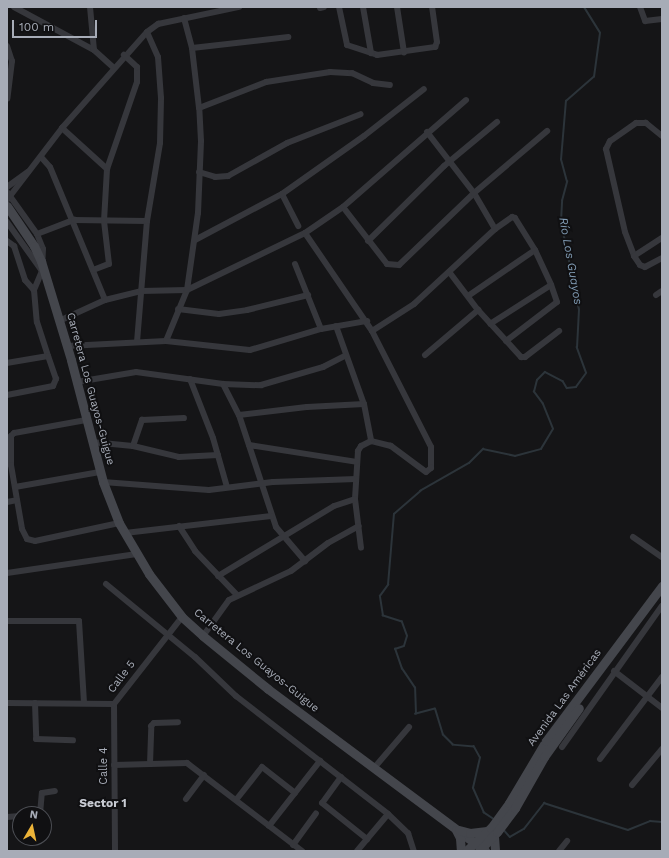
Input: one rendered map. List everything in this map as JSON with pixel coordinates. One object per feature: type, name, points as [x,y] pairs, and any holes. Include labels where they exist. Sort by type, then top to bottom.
[{"type":"main road","name":"Carretera Los Guayos-Guigue","points":[[7,206],[26,233],[36,251],[67,346],[103,482],[119,523],[137,554],[182,618],[203,636],[482,850]]},
{"type":"main road","name":"Avenida Las Américas","points":[[512,806],[546,741],[662,586]]},
{"type":"main road","name":"Avenida Las Américas","points":[[482,850],[492,832],[512,806],[556,738],[662,596]]},
{"type":"main road","points":[[455,829],[470,832],[492,832],[495,851]]},
{"type":"main road","points":[[455,829],[460,838],[461,851]]},
{"type":"main road","name":"Avenida Las Américas","points":[[466,851],[474,843],[492,832]]},
{"type":"street","points":[[14,7],[94,50],[113,67]]},
{"type":"street","points":[[7,395],[53,386],[56,379],[37,322],[34,290],[42,271],[43,249],[37,234],[8,196],[34,167],[62,128],[113,67],[147,32],[158,24],[239,7]]},
{"type":"street","points":[[339,7],[347,45],[380,55],[432,48],[437,45],[432,7]]},
{"type":"street","points":[[363,7],[371,53]]},
{"type":"street","points":[[397,7],[404,52]]},
{"type":"street","points":[[640,7],[645,21],[662,19]]},
{"type":"street","points":[[88,8],[94,50]]},
{"type":"street","points":[[166,341],[187,290],[195,240],[201,141],[192,48],[184,18]]},
{"type":"street","points":[[137,342],[147,221],[160,144],[161,98],[158,57],[147,32]]},
{"type":"street","points":[[192,48],[288,38]]},
{"type":"street","points":[[7,46],[10,83],[7,99]]},
{"type":"street","points":[[93,270],[109,264],[104,221],[107,168],[137,82],[136,67],[124,55]]},
{"type":"street","points":[[199,108],[266,82],[330,72],[352,73],[373,83],[390,85]]},
{"type":"street","points":[[195,240],[282,194],[364,136],[424,89]]},
{"type":"street","points":[[59,321],[105,300],[141,291],[187,290],[305,233],[343,207],[427,132],[466,100]]},
{"type":"street","points":[[199,172],[215,177],[228,176],[287,143],[361,114]]},
{"type":"street","points":[[662,136],[650,125],[641,121],[606,145],[608,163],[625,232],[634,256],[640,265],[645,267],[662,258]]},
{"type":"street","points":[[368,241],[450,161],[497,122]]},
{"type":"street","points":[[62,128],[107,168]]},
{"type":"street","points":[[343,207],[387,264],[399,265],[474,193],[547,131]]},
{"type":"street","points":[[427,132],[474,193],[495,229]]},
{"type":"street","points":[[41,157],[50,167],[74,220],[105,300]]},
{"type":"street","points":[[7,187],[34,167]]},
{"type":"street","points":[[282,194],[298,226]]},
{"type":"street","points":[[372,331],[414,304],[450,273],[508,218],[516,218],[535,250],[557,302],[506,341]]},
{"type":"street","points":[[37,234],[74,220],[147,221]]},
{"type":"street","points":[[7,222],[42,271]]},
{"type":"street","points":[[305,233],[367,321],[432,447],[431,468],[426,472],[391,446],[371,441],[361,446],[357,462],[355,499],[361,548]]},
{"type":"street","points":[[634,256],[662,238]]},
{"type":"street","points":[[7,241],[14,246],[26,280],[34,290]]},
{"type":"street","points":[[468,296],[535,250]]},
{"type":"street","points":[[295,264],[321,329]]},
{"type":"street","points":[[450,273],[478,310],[518,355],[525,357],[559,331]]},
{"type":"street","points":[[490,324],[551,285]]},
{"type":"street","points":[[656,295],[662,291]]},
{"type":"street","points":[[178,309],[219,314],[248,310],[308,295]]},
{"type":"street","points":[[424,354],[478,310]]},
{"type":"street","points":[[67,346],[166,341],[250,350],[321,329],[367,321]]},
{"type":"street","points":[[336,326],[345,356],[364,404],[371,441]]},
{"type":"street","points":[[7,363],[48,356]]},
{"type":"street","points":[[77,382],[124,372],[223,384],[261,385],[323,367],[345,356]]},
{"type":"street","points":[[190,379],[218,455],[227,487]]},
{"type":"street","points":[[223,384],[239,415],[260,484],[276,527],[305,560]]},
{"type":"street","points":[[239,415],[307,407],[364,404]]},
{"type":"street","points":[[133,446],[142,420],[184,418]]},
{"type":"street","points":[[86,420],[14,433],[10,440],[9,465],[15,487],[22,529],[27,539],[35,541],[119,523]]},
{"type":"street","points":[[92,442],[133,446],[179,457],[218,455]]},
{"type":"street","points":[[249,444],[357,462]]},
{"type":"street","points":[[15,487],[100,472]]},
{"type":"street","points":[[103,482],[209,490],[260,484],[356,479]]},
{"type":"street","points":[[218,576],[334,506],[355,499]]},
{"type":"street","points":[[7,502],[17,500]]},
{"type":"street","points":[[125,533],[271,516]]},
{"type":"street","points":[[179,526],[195,551],[236,595]]},
{"type":"street","points":[[203,636],[222,608],[236,595],[291,571],[328,543],[359,526]]},
{"type":"street","points":[[633,536],[661,553]]},
{"type":"street","points":[[7,573],[137,554]]},
{"type":"street","points":[[106,584],[167,634],[236,696],[388,814],[408,833],[414,851]]},
{"type":"street","points":[[562,747],[614,671],[662,606]]},
{"type":"street","name":"Calle 5","points":[[7,703],[114,704],[167,634],[182,618]]},
{"type":"street","points":[[7,621],[78,621],[84,704]]},
{"type":"street","points":[[614,671],[662,708]]},
{"type":"street","points":[[600,759],[662,677]]},
{"type":"street","points":[[36,703],[36,739],[73,740]]},
{"type":"street","name":"Calle 4","points":[[114,704],[115,851]]},
{"type":"street","points":[[150,764],[151,726],[154,722],[178,722]]},
{"type":"street","points":[[374,768],[409,727]]},
{"type":"street","points":[[632,785],[662,749]]},
{"type":"street","points":[[269,826],[320,761]]},
{"type":"street","points":[[114,765],[187,763],[302,851]]},
{"type":"street","points":[[236,800],[262,767],[295,793]]},
{"type":"street","points":[[186,799],[204,775]]},
{"type":"street","points":[[341,777],[322,803],[367,839]]},
{"type":"street","points":[[41,806],[42,793],[55,790]]},
{"type":"street","points":[[293,844],[316,813]]},
{"type":"street","points":[[357,851],[388,814]]},
{"type":"street","points":[[559,851],[567,841]]},
{"type":"waterway","name":"Río Los Guayos","points":[[493,819],[484,813],[473,788],[480,758],[474,747],[453,745],[443,735],[435,709],[416,714],[415,688],[402,669],[395,649],[404,646],[407,636],[402,622],[383,616],[380,596],[388,585],[394,514],[420,491],[469,463],[483,449],[515,456],[541,449],[553,429],[543,404],[534,392],[537,380],[545,372],[563,381],[567,388],[576,387],[586,373],[577,348],[579,310],[561,222],[562,201],[567,182],[561,160],[566,101],[594,77],[600,33],[584,7]]},
{"type":"waterway","name":"Río Los Guayos","points":[[504,830],[510,837],[524,829],[544,803],[628,830],[650,821],[662,822]]},
{"type":"district","name":"Sector 1","points":[[103,804]]}]
